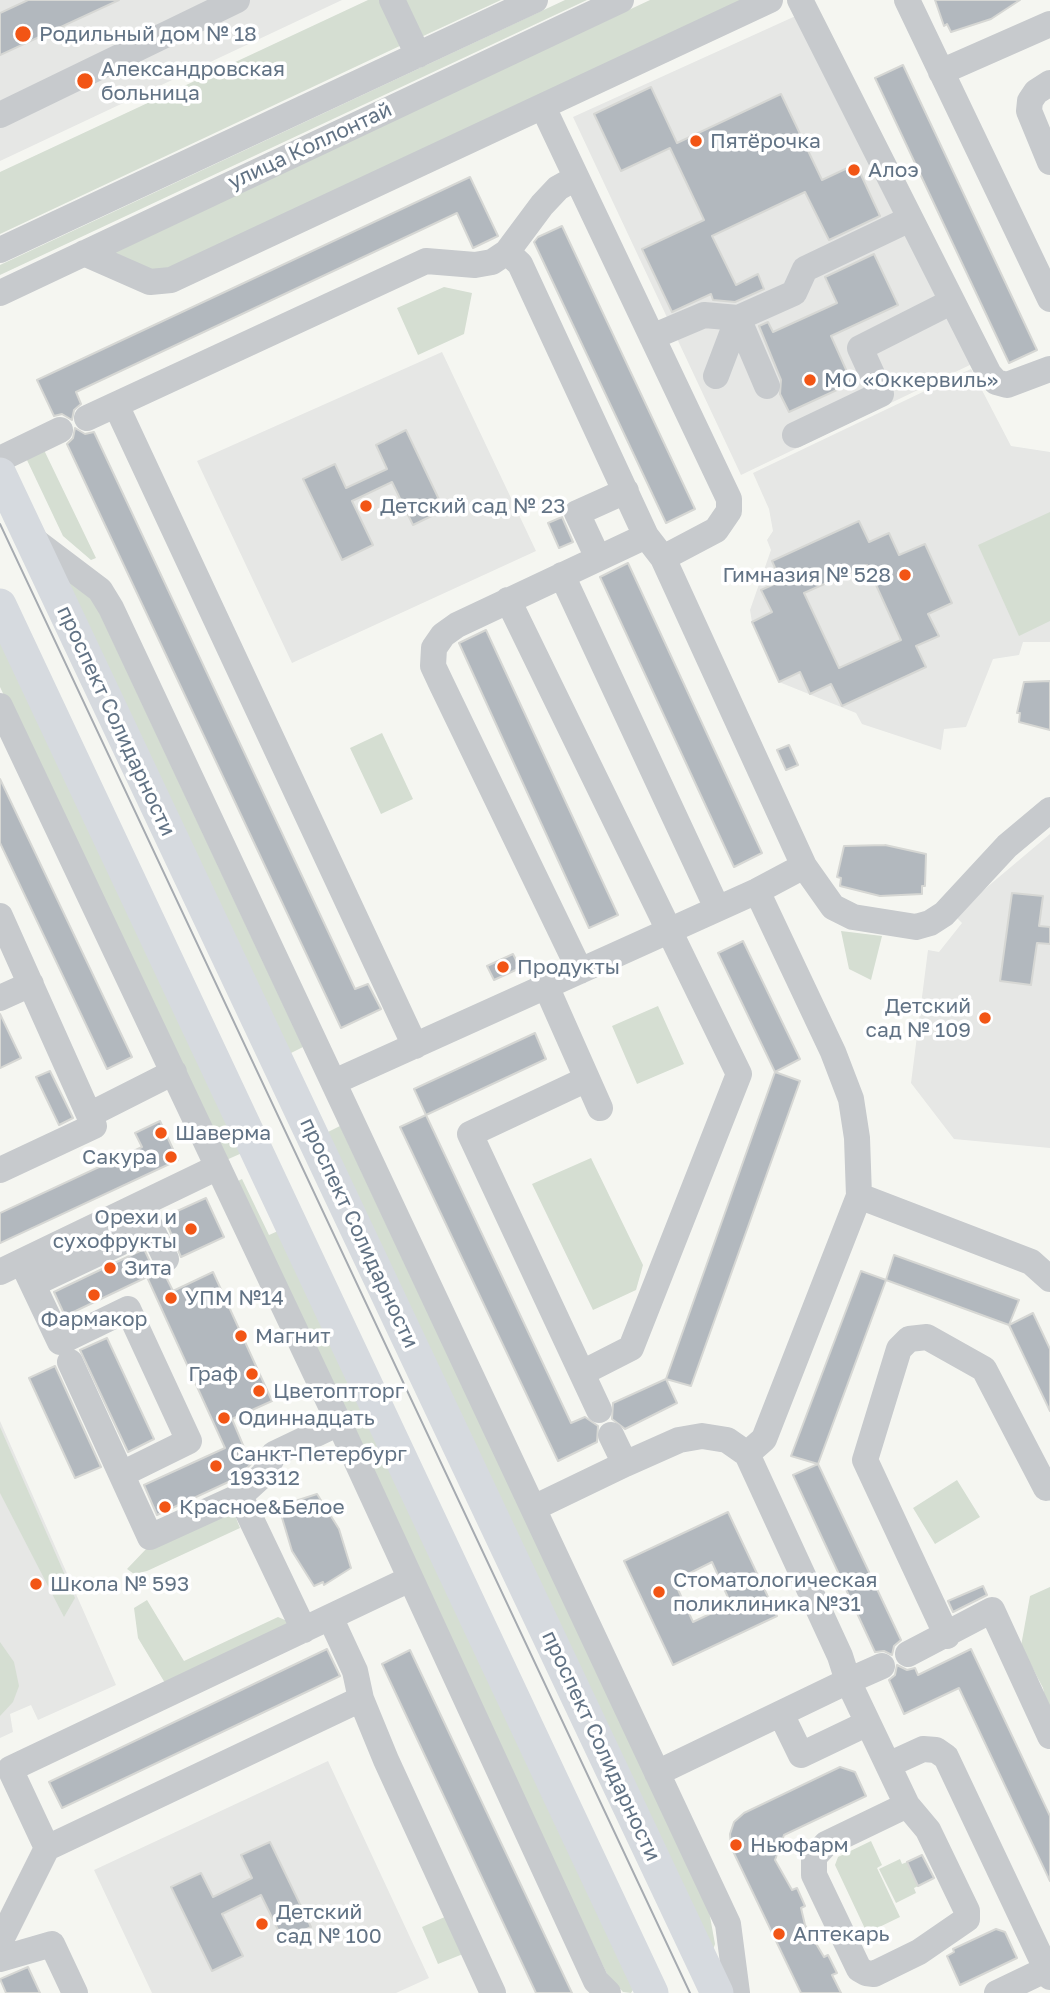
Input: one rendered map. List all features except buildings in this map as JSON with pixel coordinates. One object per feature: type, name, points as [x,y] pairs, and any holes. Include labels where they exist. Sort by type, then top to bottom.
[{"type":"main road","name":"проспект Солидарности","points":[[0,474],[717,1993]]},
{"type":"main road","points":[[0,605],[652,1993]]},
{"type":"street","points":[[0,116],[237,0]]},
{"type":"street","points":[[392,0],[418,55]]},
{"type":"street","name":"улица Коллонтай","points":[[0,250],[535,0]]},
{"type":"street","name":"улица Коллонтай","points":[[0,293],[621,0]]},
{"type":"street","points":[[84,253],[150,282],[171,280],[770,0]]},
{"type":"street","points":[[800,0],[951,302],[996,382],[1007,385],[1050,369]]},
{"type":"street","points":[[907,0],[1050,299]]},
{"type":"street","points":[[942,72],[1050,24]]},
{"type":"street","points":[[1050,83],[1036,92],[1030,101],[1029,111],[1050,162]]},
{"type":"street","points":[[543,107],[729,499],[729,512],[716,530],[663,558]]},
{"type":"street","points":[[87,418],[426,261],[475,265],[492,262],[507,252],[558,188],[576,178]]},
{"type":"street","points":[[652,337],[704,315],[738,318],[794,293],[805,269],[910,219]]},
{"type":"street","points":[[507,252],[520,264],[646,536],[663,558],[804,866],[833,907],[853,917],[916,927],[930,923],[944,914],[1007,846],[1050,810]]},
{"type":"street","points":[[795,435],[881,394],[860,348],[951,302]]},
{"type":"street","points":[[716,376],[738,318]]},
{"type":"street","points":[[738,318],[767,386]]},
{"type":"street","points":[[116,405],[415,1046]]},
{"type":"street","points":[[0,459],[60,430]]},
{"type":"street","points":[[598,558],[577,513],[626,491]]},
{"type":"street","points":[[29,536],[100,590],[111,608],[728,1924],[737,1993]]},
{"type":"street","points":[[580,971],[433,666],[435,648],[443,635],[509,600],[646,536]]},
{"type":"street","points":[[562,575],[716,908]]},
{"type":"street","points":[[509,600],[739,1074],[631,1348],[582,1373]]},
{"type":"street","points":[[0,706],[339,1423],[596,1981],[608,1993]]},
{"type":"street","points":[[334,1082],[757,891],[804,866]]},
{"type":"street","points":[[747,1454],[764,1439],[859,1196],[851,1099],[833,1052],[757,891]]},
{"type":"street","points":[[0,916],[94,1126],[0,1170]]},
{"type":"street","points":[[0,998],[32,984]]},
{"type":"street","points":[[546,986],[600,1108]]},
{"type":"street","points":[[89,1115],[174,1072]]},
{"type":"street","points":[[587,1079],[470,1134],[600,1410]]},
{"type":"street","points":[[18,1273],[140,1203],[218,1167]]},
{"type":"street","points":[[859,1196],[1031,1262],[1050,1279]]},
{"type":"street","points":[[140,1203],[166,1259]]},
{"type":"street","points":[[18,1273],[151,1228]]},
{"type":"street","points":[[18,1273],[60,1342],[128,1309],[189,1441],[122,1474]]},
{"type":"street","points":[[947,1636],[865,1460],[899,1349],[909,1339],[927,1337],[984,1369],[1046,1488],[1050,1487]]},
{"type":"street","points":[[70,1362],[150,1537],[240,1496],[264,1474],[274,1454],[339,1423]]},
{"type":"street","points":[[611,1435],[625,1464]]},
{"type":"street","points":[[544,1503],[679,1440],[702,1436],[727,1440],[747,1454],[840,1656],[848,1681],[907,1805],[928,1830],[967,1911],[967,1920],[919,1952],[874,1974],[866,1973],[859,1969],[814,1875],[814,1857],[825,1844],[907,1805]]},
{"type":"street","points":[[240,1496],[304,1630]]},
{"type":"street","points":[[47,1848],[10,1769],[410,1580]]},
{"type":"street","points":[[908,1654],[947,1636],[992,1610],[1050,1736]]},
{"type":"street","points":[[330,1617],[355,1671],[361,1699],[493,1993]]},
{"type":"street","points":[[657,1773],[882,1666]]},
{"type":"street","points":[[0,1942],[47,1848],[361,1699]]},
{"type":"street","points":[[781,1714],[801,1755],[868,1723]]},
{"type":"street","points":[[888,1765],[923,1749],[936,1750],[946,1757],[1048,1973],[997,1993]]},
{"type":"street","points":[[0,1959],[52,1944],[75,1993]]},
{"type":"shaded area","name":"Александровская больница","points":[[0,0],[342,0],[0,161]]},
{"type":"shaded area","points":[[368,0],[384,0],[404,44],[0,234],[0,172]]},
{"type":"shaded area","points":[[400,0],[501,0],[419,38]]},
{"type":"shaded area","points":[[565,0],[587,0],[0,275],[0,265]]},
{"type":"shaded area","points":[[650,0],[745,0],[155,276],[114,252]]},
{"type":"shaded area","points":[[800,14],[974,363],[741,475],[573,117]]},
{"type":"shaded area","points":[[444,287],[472,293],[464,334],[418,355],[397,308]]},
{"type":"shaded area","name":"Детский сад № 23","points":[[442,352],[536,551],[292,663],[197,461]]},
{"type":"shaded area","name":"Гимназия № 528","points":[[971,369],[1011,446],[1050,452],[1050,642],[1023,642],[1019,655],[993,659],[966,727],[944,729],[941,750],[862,724],[856,713],[779,682],[752,622],[750,610],[771,550],[767,540],[773,531],[769,509],[753,473]]},
{"type":"shaded area","points":[[44,450],[96,558],[91,560],[63,536],[26,458]]},
{"type":"shaded area","points":[[1050,512],[1050,621],[1019,636],[978,545]]},
{"type":"shaded area","points":[[72,582],[93,599],[303,1047],[287,1055],[69,583]]},
{"type":"shaded area","points":[[0,640],[242,1153],[224,1161],[0,687]]},
{"type":"shaded area","points":[[382,733],[413,799],[381,814],[350,748]]},
{"type":"shaded area","name":"Детский сад № 109","points":[[1050,834],[1050,1148],[954,1139],[911,1083],[928,950],[939,952],[962,923],[954,915]]},
{"type":"shaded area","points":[[841,931],[882,936],[871,980],[849,969]]},
{"type":"shaded area","points":[[658,1006],[684,1064],[637,1084],[612,1026]]},
{"type":"shaded area","points":[[340,1126],[709,1911],[715,1944],[713,1950],[324,1134]]},
{"type":"shaded area","points":[[591,1158],[643,1265],[636,1290],[593,1310],[532,1184]]},
{"type":"shaded area","points":[[242,1179],[269,1235],[278,1231],[633,1990],[631,1993],[623,1992],[607,1974],[234,1183]]},
{"type":"shaded area","name":"Школа № 593","points":[[0,1421],[116,1685],[38,1720],[31,1705],[10,1714],[13,1732],[0,1738]]},
{"type":"shaded area","points":[[0,1427],[75,1598],[64,1617],[0,1493]]},
{"type":"shaded area","points":[[957,1480],[980,1517],[935,1544],[913,1508]]},
{"type":"shaded area","points":[[232,1508],[240,1528],[147,1571],[134,1574],[127,1569],[147,1548]]},
{"type":"shaded area","points":[[1050,1587],[1050,1722],[1043,1688],[1021,1646],[1030,1596]]},
{"type":"shaded area","points":[[147,1600],[184,1661],[278,1617],[292,1623],[168,1688],[138,1638],[134,1608]]},
{"type":"shaded area","points":[[0,1642],[14,1662],[19,1686],[13,1702],[0,1716]]},
{"type":"shaded area","name":"Детский сад № 100","points":[[328,1761],[429,1978],[396,1993],[152,1993],[94,1870]]},
{"type":"shaded area","points":[[871,1841],[882,1865],[877,1868],[900,1917],[867,1933],[835,1865],[838,1857]]},
{"type":"shaded area","points":[[900,1859],[902,1864],[907,1862],[918,1886],[914,1888],[916,1893],[896,1903],[879,1869]]},
{"type":"shaded area","points":[[447,1916],[463,1954],[438,1964],[422,1927]]},
{"type":"tram line","points":[[0,524],[690,1993]]},
{"type":"place","name":"Родильный дом № 18","points":[[23,34]]},
{"type":"place","name":"Александровская больница","points":[[85,81]]},
{"type":"place","name":"Пятёрочка","points":[[696,141]]},
{"type":"place","name":"Алоэ","points":[[854,170]]},
{"type":"place","name":"МО «Оккервиль»","points":[[810,380]]},
{"type":"place","name":"Детский сад № 23","points":[[366,506]]},
{"type":"place","name":"Гимназия № 528","points":[[905,575]]},
{"type":"place","name":"Продукты","points":[[503,967]]},
{"type":"place","name":"Детский сад № 109","points":[[985,1018]]},
{"type":"place","name":"Шаверма","points":[[161,1133]]},
{"type":"place","name":"Сакура","points":[[171,1157]]},
{"type":"place","name":"Орехи и сухофрукты","points":[[191,1229]]},
{"type":"place","name":"Зита","points":[[110,1268]]},
{"type":"place","name":"Фармакор","points":[[94,1295]]},
{"type":"place","name":"УПМ №14","points":[[171,1298]]},
{"type":"place","name":"Магнит","points":[[241,1336]]},
{"type":"place","name":"Граф","points":[[252,1374]]},
{"type":"place","name":"Цветоптторг","points":[[259,1391]]},
{"type":"place","name":"Одиннадцать","points":[[224,1418]]},
{"type":"place","name":"Санкт-Петербург 193312","points":[[216,1466]]},
{"type":"place","name":"Красное&Белое","points":[[165,1507]]},
{"type":"place","name":"Школа № 593","points":[[36,1584]]},
{"type":"place","name":"Стоматологическая поликлиника №31","points":[[659,1592]]},
{"type":"place","name":"Ньюфарм","points":[[736,1845]]},
{"type":"place","name":"Детский сад № 100","points":[[262,1924]]},
{"type":"place","name":"Аптекарь","points":[[779,1934]]}]
